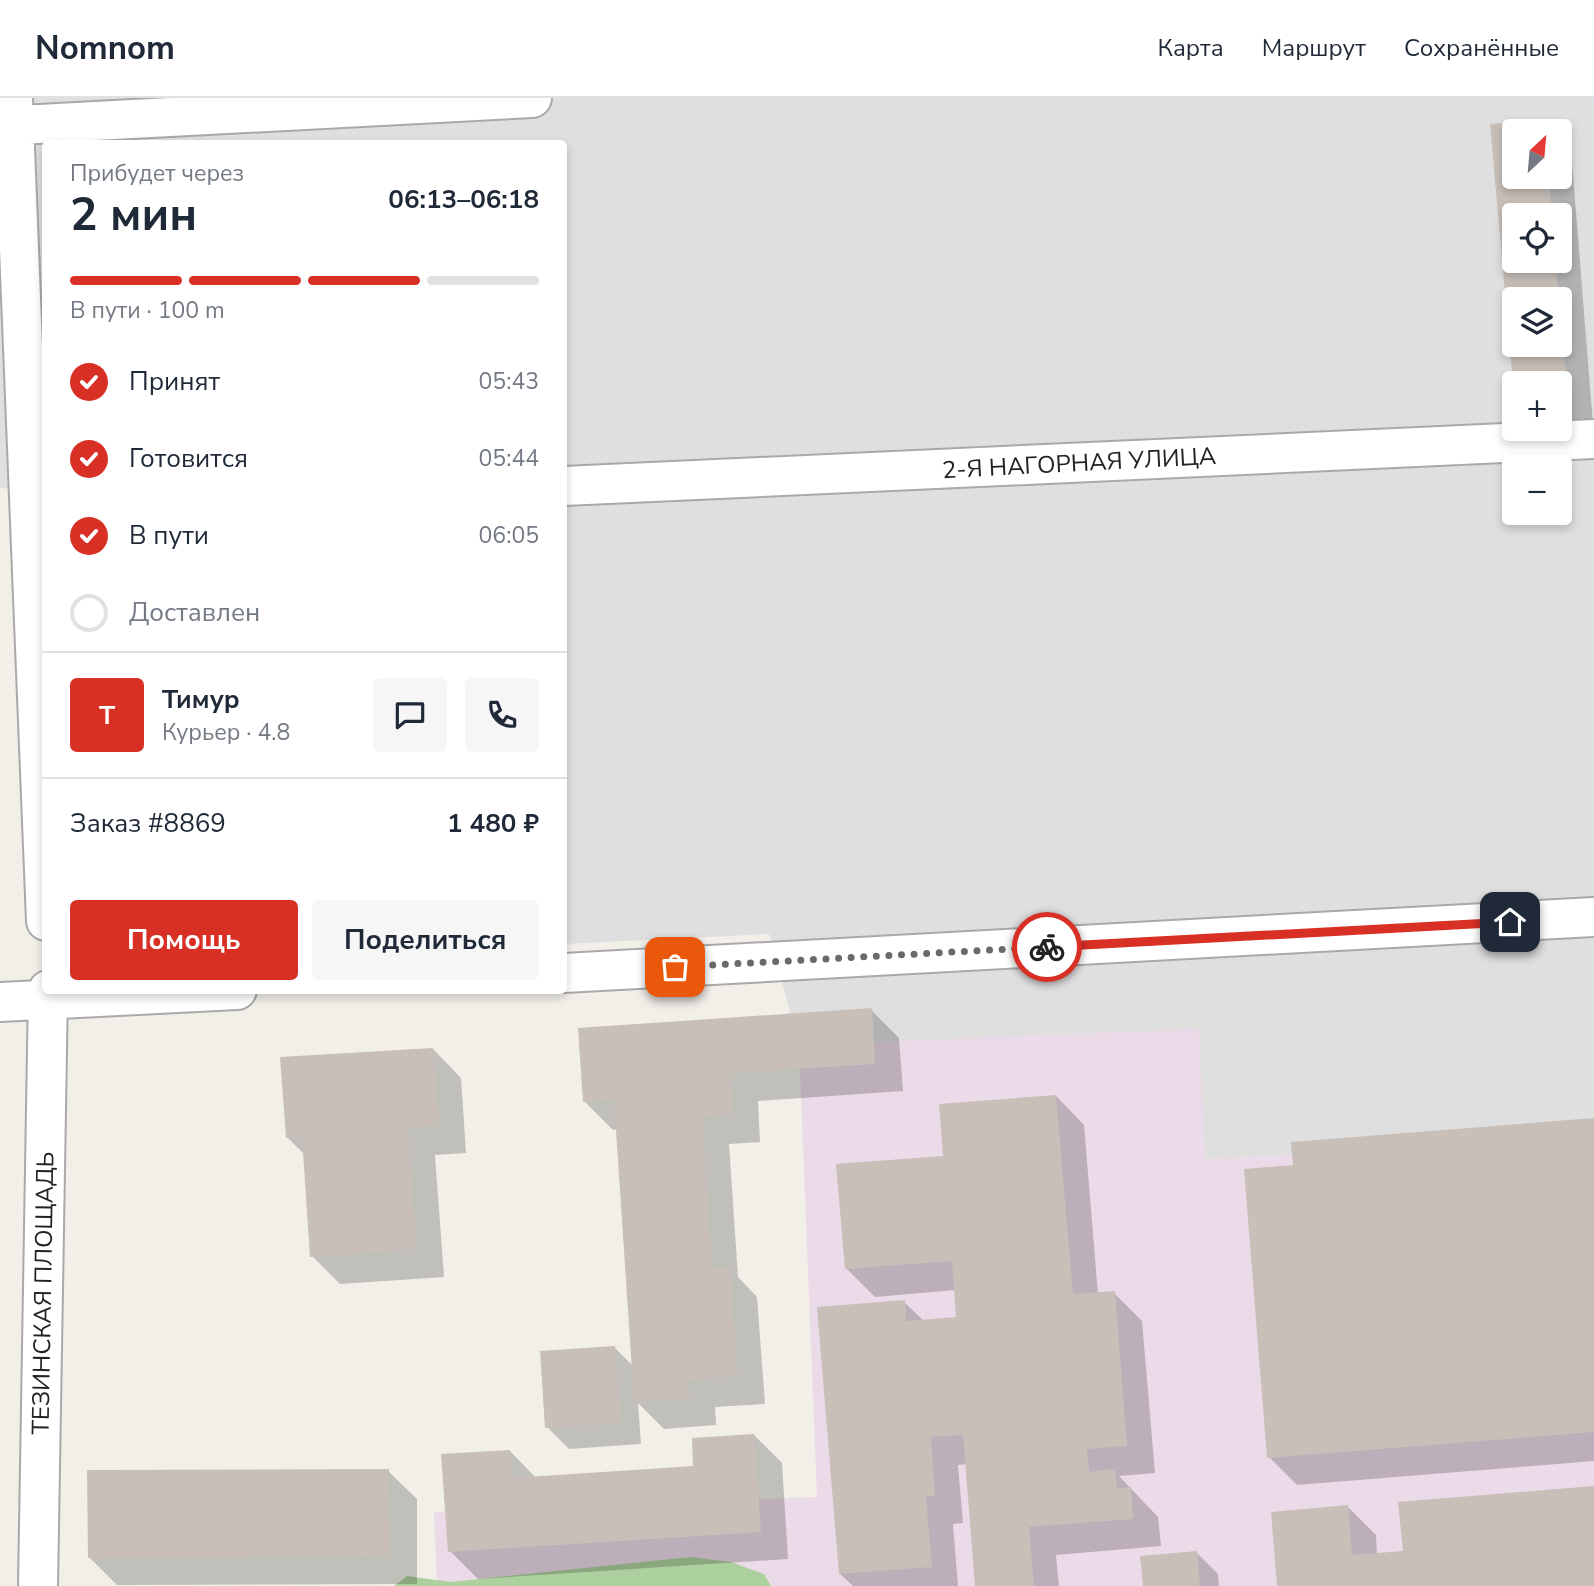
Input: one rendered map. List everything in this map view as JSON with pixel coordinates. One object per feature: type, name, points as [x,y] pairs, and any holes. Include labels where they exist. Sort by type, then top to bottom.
[{"type":"street","points":[[42,843],[9,117],[532,98]]},
{"type":"street","name":"2-Я НАГОРНАЯ УЛИЦА","points":[[567,486],[1594,439]]},
{"type":"street","points":[[567,973],[1594,917]]},
{"type":"street","points":[[0,1002],[49,996],[112,994]]},
{"type":"street","name":"ТЕЗИНСКАЯ ПЛОЩАДЬ","points":[[38,1586],[49,996]]},
{"type":"shaded area","points":[[0,98],[1594,98],[1594,1143],[1205,1159],[799,1045],[769,934],[567,944],[567,140],[42,140],[42,489],[0,488]]},
{"type":"shaded area","points":[[1199,1029],[1205,1159],[1594,1143],[1594,1586],[437,1586],[434,1512],[817,1497],[799,1045]]},
{"type":"green space","points":[[690,1557],[731,1562],[764,1574],[771,1586],[394,1586],[407,1576],[451,1582]]},
{"type":"building","points":[[1502,123],[1502,189],[1550,189],[1551,203],[1502,203],[1502,259],[1490,124]]},
{"type":"building","points":[[1503,273],[1557,273],[1558,287],[1504,287]]},
{"type":"building","points":[[1511,357],[1564,357],[1566,371],[1512,371]]},
{"type":"building","points":[[872,1008],[875,1064],[730,1073],[733,1114],[702,1116],[712,1268],[730,1267],[737,1376],[688,1380],[689,1398],[634,1401],[614,1100],[583,1102],[578,1028]]},
{"type":"building","points":[[433,1048],[439,1125],[408,1127],[416,1249],[310,1257],[302,1137],[286,1138],[280,1057]]},
{"type":"building","points":[[1056,1095],[1073,1294],[1115,1291],[1127,1446],[1087,1449],[1089,1472],[1115,1469],[1117,1488],[1131,1487],[1133,1519],[1029,1527],[1034,1586],[975,1586],[963,1435],[931,1437],[935,1496],[926,1497],[932,1567],[839,1574],[817,1307],[905,1300],[906,1321],[956,1317],[952,1261],[845,1269],[836,1164],[943,1156],[939,1104]]},
{"type":"building","points":[[1594,1118],[1594,1432],[1267,1458],[1244,1169],[1293,1165],[1291,1142]]},
{"type":"building","points":[[615,1346],[621,1423],[545,1428],[540,1351]]},
{"type":"building","points":[[754,1434],[761,1532],[448,1552],[441,1454],[510,1450],[512,1478],[693,1466],[692,1438]]},
{"type":"building","points":[[389,1469],[390,1557],[88,1558],[87,1470]]},
{"type":"building","points":[[1594,1486],[1594,1586],[1277,1586],[1271,1512],[1348,1505],[1352,1555],[1403,1551],[1398,1502]]},
{"type":"building","points":[[1197,1551],[1200,1586],[1143,1586],[1140,1556]]},
{"type":"way so far","points":[[675,967],[1047,947]]},
{"type":"route","points":[[1047,947],[1510,922]]}]
